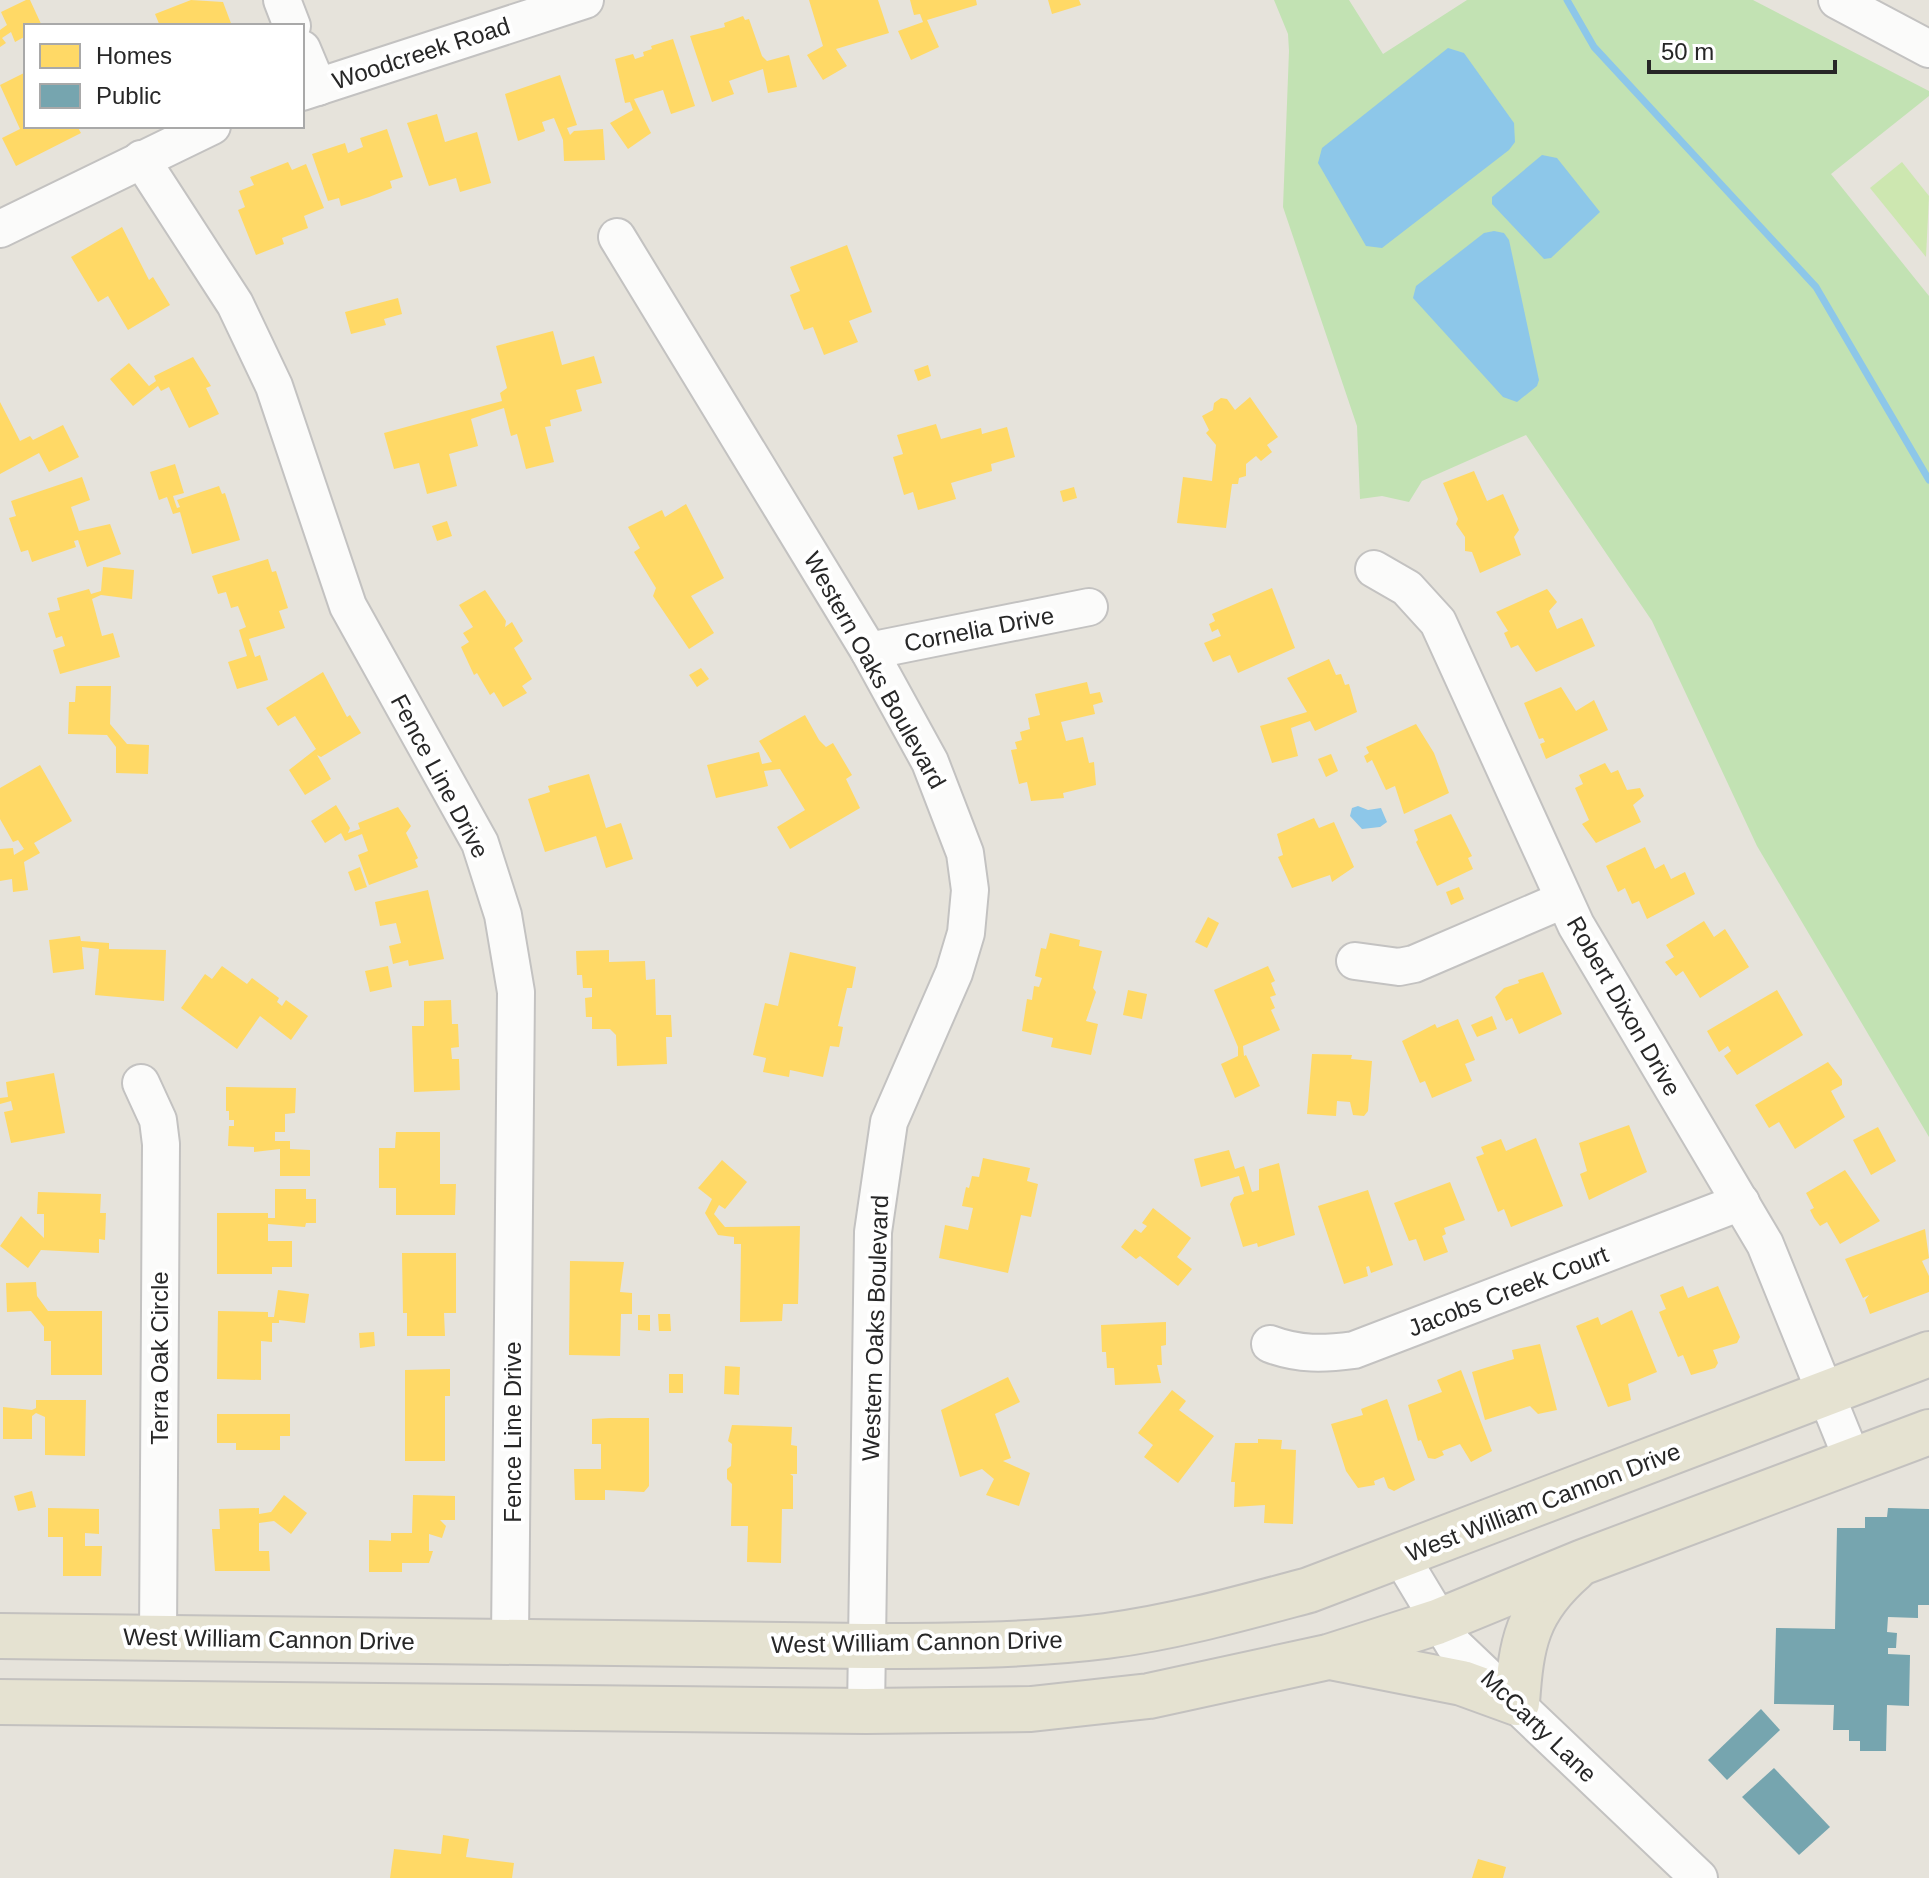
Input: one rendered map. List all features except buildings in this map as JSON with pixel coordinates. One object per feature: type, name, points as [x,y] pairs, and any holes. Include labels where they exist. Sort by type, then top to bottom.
[{"type":"main road","name":"West William Cannon Drive","points":[[0,1636],[866,1646],[1062,1641],[1141,1631],[1309,1590],[1929,1354]]},
{"type":"main road","points":[[0,1702],[866,1711],[1084,1705],[1180,1692],[1328,1657],[1437,1622],[1583,1562],[1929,1432]]},
{"type":"main road","points":[[1328,1657],[1462,1683],[1517,1703],[1520,1660],[1536,1608],[1551,1589],[1583,1562]]},
{"type":"street","points":[[282,0],[291,24]]},
{"type":"street","name":"Woodcreek Road","points":[[310,89],[585,0]]},
{"type":"street","points":[[1837,0],[1929,49]]},
{"type":"street","points":[[304,59],[310,89]]},
{"type":"street","points":[[0,229],[208,128]]},
{"type":"street","name":"Fence Line Drive","points":[[141,159],[235,304],[274,386],[348,606],[480,843],[503,915],[516,992],[510,1641]]},
{"type":"street","name":"Western Oaks Boulevard","points":[[617,237],[869,651],[930,762],[965,853],[970,890],[962,946],[889,1122],[878,1188],[873,1232],[866,1711]]},
{"type":"street","name":"Robert Dixon Drive","points":[[1374,569],[1407,588],[1438,622],[1563,900],[1607,980],[1765,1244],[1853,1461]]},
{"type":"street","name":"Cornelia Drive","points":[[869,651],[1089,607]]},
{"type":"street","points":[[1355,961],[1384,967],[1414,964],[1563,900]]},
{"type":"street","name":"Terra Oak Circle","points":[[141,1083],[158,1120],[161,1144],[158,1638]]},
{"type":"street","name":"Jacobs Creek Court","points":[[1270,1344],[1290,1352],[1320,1354],[1354,1350],[1741,1202]]},
{"type":"street","name":"McCarty Lane","points":[[1401,1557],[1437,1622],[1454,1645],[1699,1878]]},
{"type":"green space","points":[[1274,0],[1349,0],[1383,54],[1467,0],[1753,0],[1929,91],[1929,96],[1831,174],[1929,296],[1929,1137],[1757,846],[1652,621],[1526,435],[1422,481],[1409,502],[1382,496],[1360,499],[1357,426],[1283,207],[1289,51],[1288,34]]},
{"type":"green space","points":[[1902,162],[1929,196],[1926,257],[1870,188]]},
{"type":"water","points":[[1448,48],[1464,53],[1514,123],[1515,142],[1509,150],[1382,248],[1366,246],[1318,163],[1322,148]]},
{"type":"water","points":[[1542,155],[1557,158],[1600,212],[1551,258],[1544,259],[1492,204],[1492,197]]},
{"type":"water","points":[[1484,233],[1504,233],[1509,240],[1539,380],[1537,386],[1517,402],[1503,397],[1413,298],[1416,286]]},
{"type":"water","points":[[1358,806],[1368,810],[1381,808],[1387,822],[1380,827],[1362,829],[1350,816],[1352,808]]},
{"type":"waterway","points":[[1567,0],[1594,47],[1816,287],[1929,480]]}]
